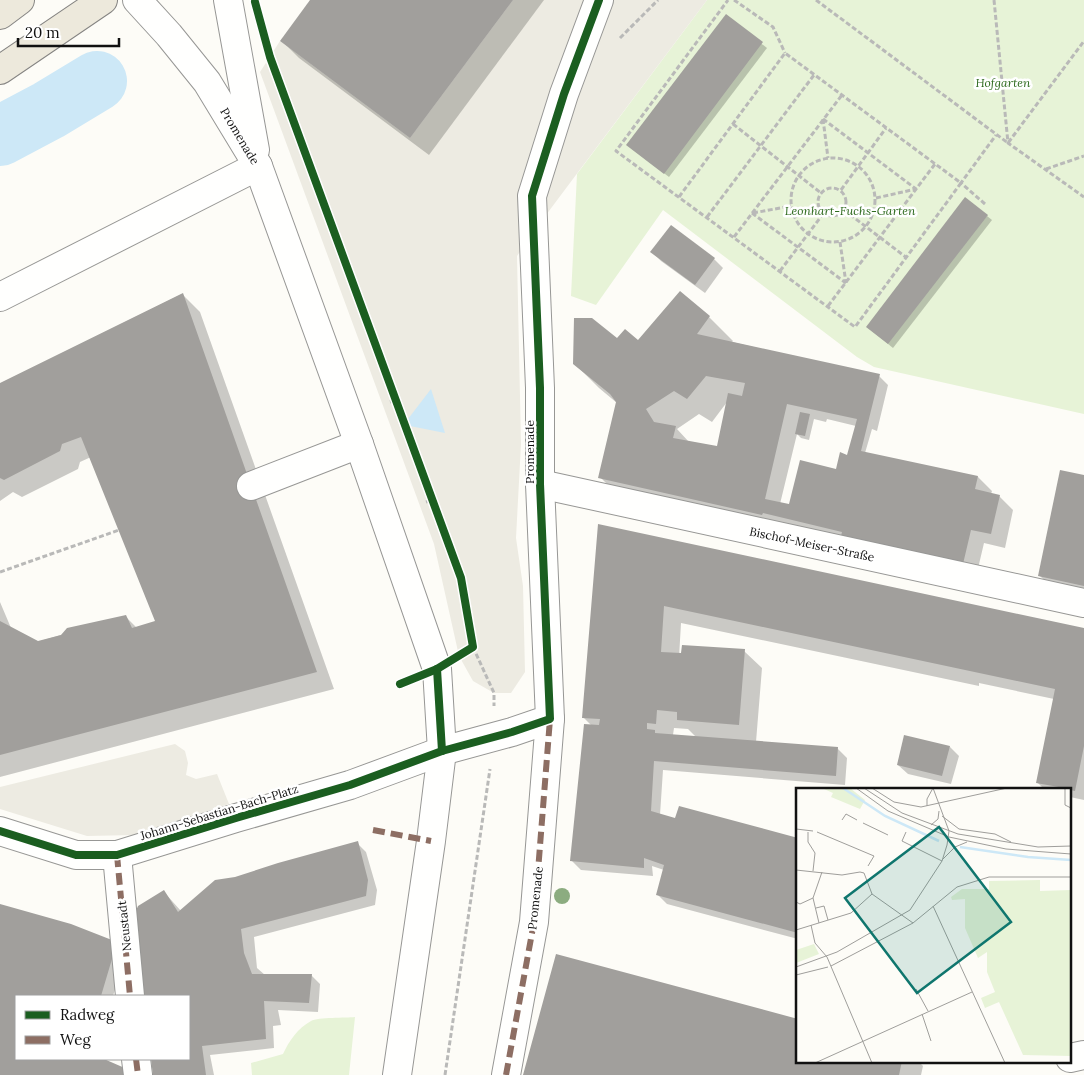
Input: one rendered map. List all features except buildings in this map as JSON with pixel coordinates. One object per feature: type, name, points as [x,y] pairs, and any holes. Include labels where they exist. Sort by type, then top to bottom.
[{"type":"main road","points":[[0,15],[20,0]]},
{"type":"main road","points":[[0,70],[103,0]]},
{"type":"street","name":"Promenade","points":[[137,0],[208,82],[258,166],[359,444],[437,669],[442,751],[397,1075]]},
{"type":"street","points":[[0,297],[258,166],[228,0]]},
{"type":"street","name":"Promenade","points":[[506,1075],[534,922],[550,719],[540,484],[540,388],[532,196],[564,94],[599,0]]},
{"type":"street","points":[[252,486],[359,444]]},
{"type":"street","name":"Bischof-Meiser-Straße","points":[[540,484],[1084,603]]},
{"type":"street","points":[[442,751],[495,737],[550,719]]},
{"type":"street","name":"Johann-Sebastian-Bach-Platz","points":[[0,832],[76,855],[117,855],[367,780],[442,751]]},
{"type":"street","name":"Neustadt","points":[[117,855],[130,995]]},
{"type":"street","points":[[136,1060],[138,1075]]},
{"type":"path","points":[[728,0],[616,151],[855,327],[996,135]]},
{"type":"path","points":[[734,0],[772,27],[785,53],[961,183],[985,204]]},
{"type":"path","points":[[816,0],[996,135],[1084,197]]},
{"type":"path","points":[[994,0],[1008,143]]},
{"type":"path","points":[[1008,143],[1084,41]]},
{"type":"path","points":[[679,197],[785,53]]},
{"type":"path","points":[[707,217],[814,75]]},
{"type":"path","points":[[734,237],[842,95]]},
{"type":"path","points":[[824,119],[916,189]]},
{"type":"path","points":[[824,119],[828,158]]},
{"type":"path","points":[[733,124],[821,193]]},
{"type":"path","points":[[841,190],[886,128]]},
{"type":"path","points":[[1046,169],[1084,156]]},
{"type":"path","points":[[828,158],[845,160],[857,167],[871,181],[876,198],[874,213],[866,226],[859,234],[840,242],[823,242],[808,234],[799,226],[791,206],[792,190],[799,176],[807,166],[818,160],[828,158]]},
{"type":"path","points":[[828,306],[935,164]]},
{"type":"path","points":[[830,188],[841,190],[847,200],[847,205],[844,210],[834,216],[829,216],[820,210],[818,201],[821,193],[830,188]]},
{"type":"path","points":[[876,198],[916,189]]},
{"type":"path","points":[[752,213],[791,206]]},
{"type":"path","points":[[844,210],[907,258]]},
{"type":"path","points":[[752,213],[799,246],[846,283]]},
{"type":"path","points":[[780,271],[823,213]]},
{"type":"path","points":[[840,242],[846,283]]},
{"type":"path","points":[[348,286],[353,283]]},
{"type":"path","points":[[390,402],[396,400]]},
{"type":"path","points":[[426,502],[432,500]]},
{"type":"path","points":[[0,572],[119,530]]},
{"type":"path","points":[[445,1075],[495,737],[494,693],[473,647]]},
{"type":"green space","points":[[707,0],[1084,0],[1084,414],[874,367],[857,357],[663,210],[596,305],[571,296],[577,174]]},
{"type":"green space","points":[[355,1017],[349,1075],[252,1075],[251,1063],[283,1054],[294,1035],[311,1021],[326,1018]]},
{"type":"shaded area","points":[[513,0],[707,0],[517,256],[521,444],[516,538],[523,586],[525,672],[511,693],[494,693],[473,681],[459,656],[434,544],[260,72],[280,41],[410,138]]},
{"type":"shaded area","points":[[175,744],[185,751],[188,763],[186,775],[196,779],[217,774],[229,804],[135,835],[87,836],[0,809],[0,787]]},
{"type":"water","points":[[431,389],[445,433],[410,426],[408,419]]},
{"type":"waterway","points":[[0,136],[49,110],[97,81]]},
{"type":"marked path","points":[[506,1075],[534,922],[550,719]]},
{"type":"marked path","points":[[373,830],[431,841]]},
{"type":"marked path","points":[[117,855],[130,995]]},
{"type":"marked path","points":[[136,1060],[138,1075]]},
{"type":"cycle path","points":[[0,831],[76,855],[117,855],[350,785],[442,751],[512,732],[550,719],[540,484],[540,388],[532,196],[564,94],[599,0]]},
{"type":"cycle path","points":[[255,2],[270,57],[461,578],[473,647],[437,669],[400,684]]},
{"type":"cycle path","points":[[437,669],[442,751]]},
{"type":"park label","name":"Hofgarten","points":[[1003,82]]},
{"type":"park label","name":"Leonhart-Fuchs-Garten","points":[[850,210]]}]
